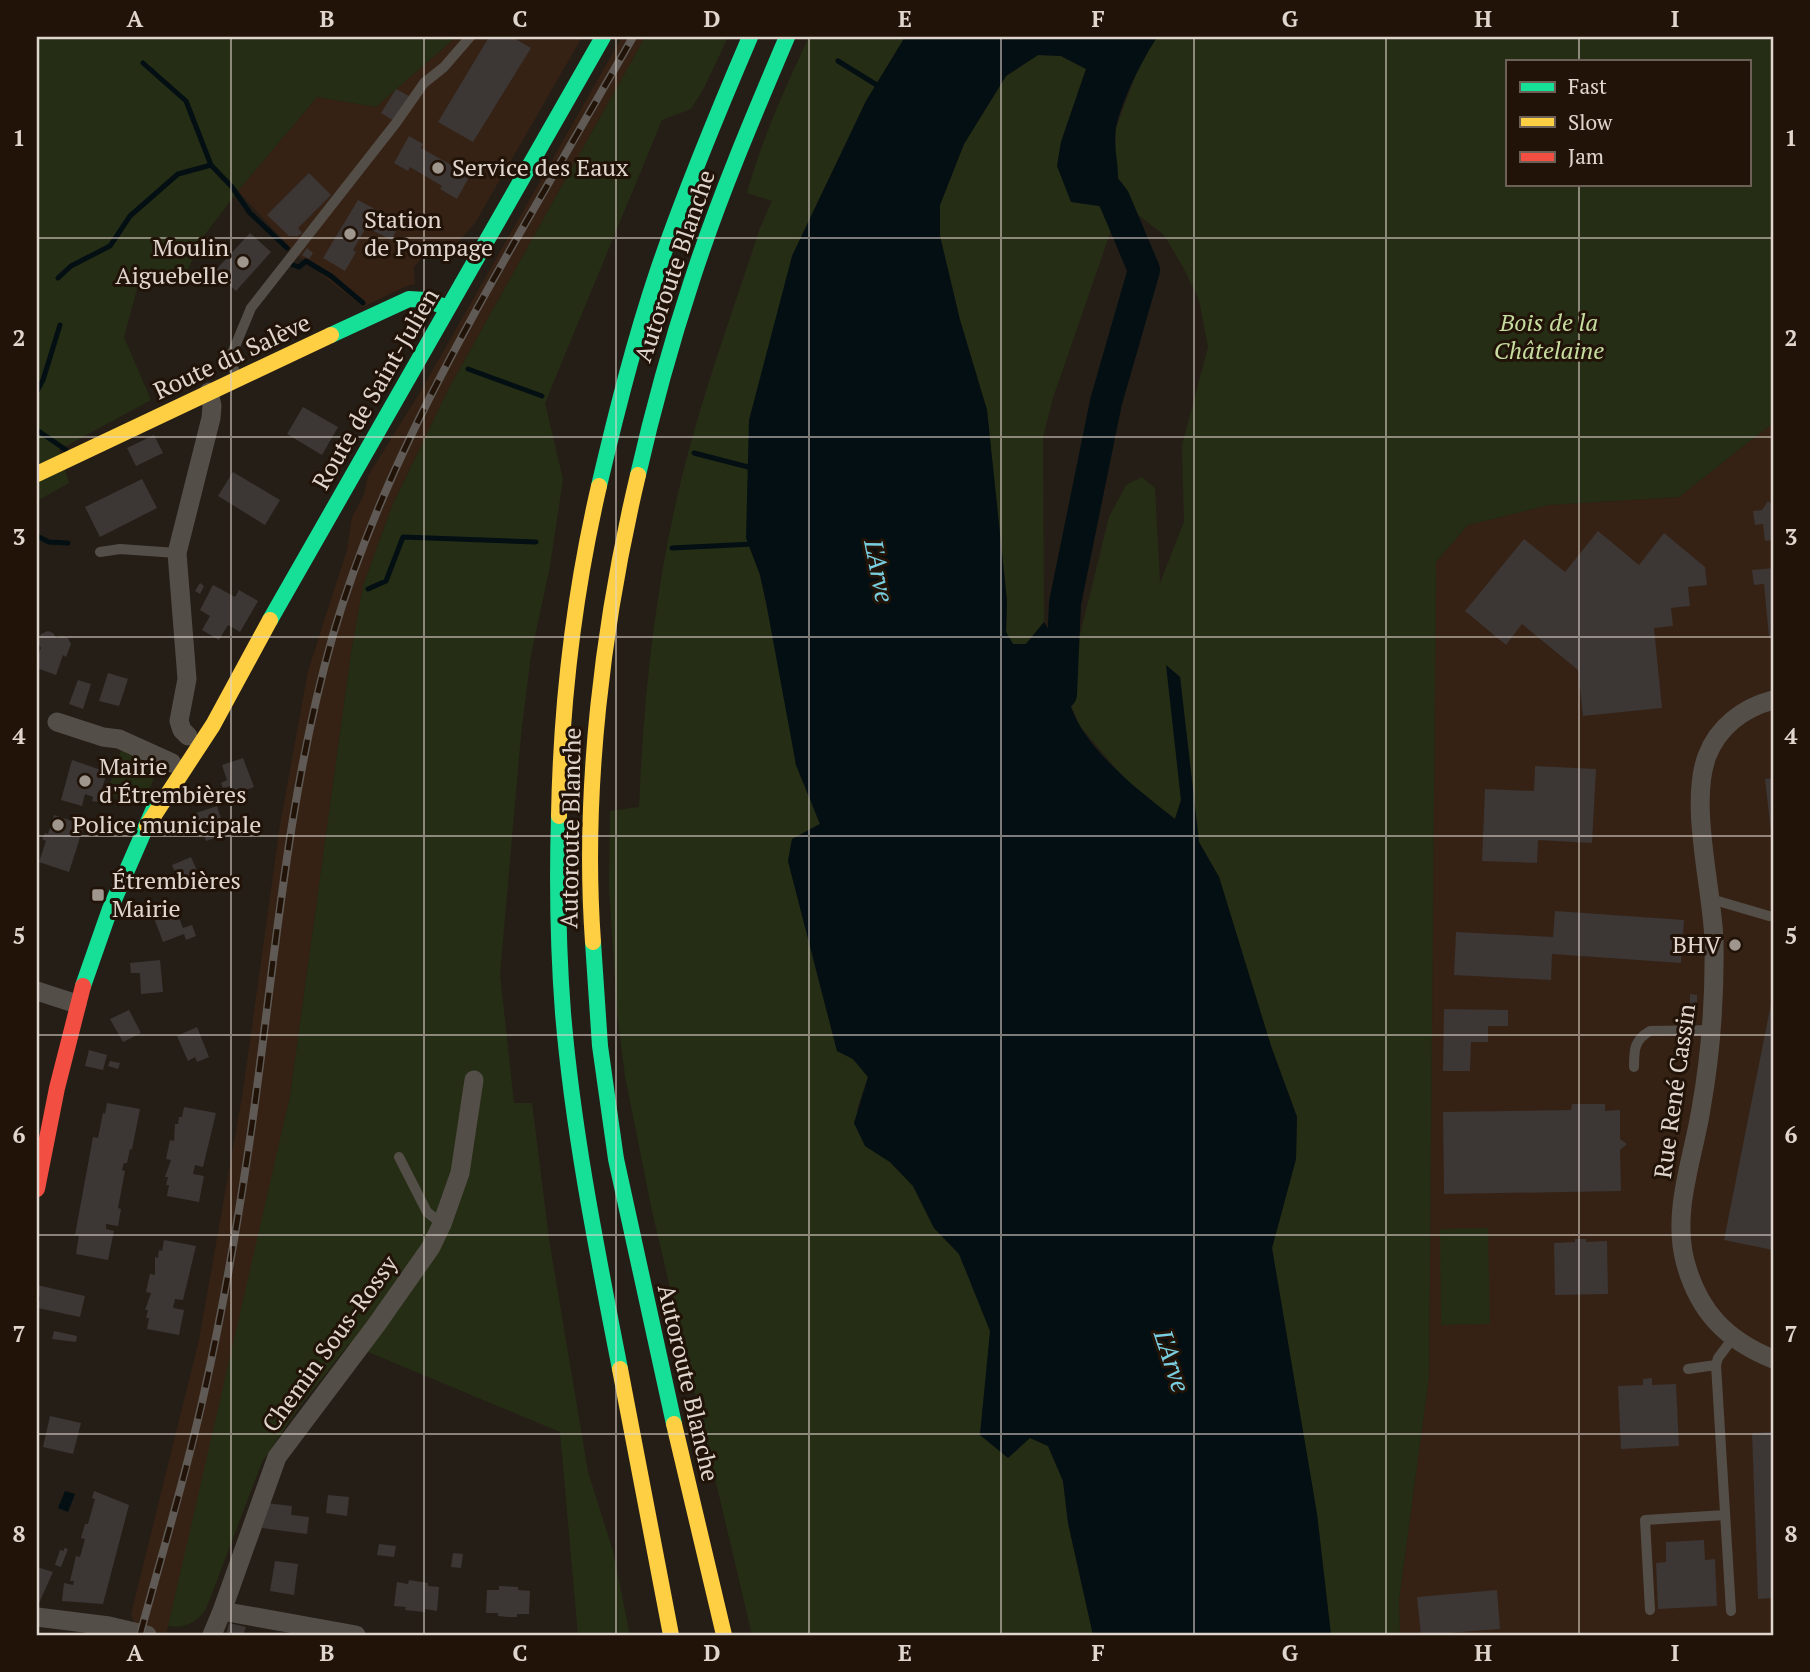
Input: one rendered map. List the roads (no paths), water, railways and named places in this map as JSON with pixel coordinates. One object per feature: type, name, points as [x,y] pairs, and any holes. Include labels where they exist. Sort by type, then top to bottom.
[{"type":"main road","name":"Route de Saint-Julien","points":[[37,1189],[61,1066],[77,1004],[104,924],[147,826],[179,767],[237,685],[271,619],[603,37]]},
{"type":"main road","name":"Autoroute Blanche","points":[[671,1635],[574,1110],[557,917],[557,791],[566,672],[589,533],[607,450],[651,290],[703,148],[750,37]]},
{"type":"main road","name":"Autoroute Blanche","points":[[724,1635],[640,1275],[607,1101],[590,929],[591,788],[606,630],[618,555],[639,460],[665,363],[704,243],[787,37]]},
{"type":"main road","name":"Route du Salève","points":[[37,474],[403,301],[413,298],[426,299],[448,308]]},
{"type":"main road","name":"Route de Saint-Julien","points":[[179,767],[188,736],[217,686],[271,619]]},
{"type":"main road","points":[[563,1007],[569,1144],[580,1243]]},
{"type":"main road","points":[[607,1300],[685,1622]]},
{"type":"street","points":[[188,736],[179,721],[187,680],[177,553],[211,418],[209,392]]},
{"type":"street","name":"Rue René Cassin","points":[[1773,700],[1753,707],[1729,723],[1719,734],[1701,775],[1700,806],[1714,940],[1713,1030],[1680,1230],[1684,1258],[1695,1292],[1709,1314],[1733,1338],[1773,1359]]},
{"type":"street","points":[[57,722],[103,737],[119,739],[179,767]]},
{"type":"street","points":[[37,991],[77,1004]]},
{"type":"street","name":"Chemin Sous-Rossy","points":[[212,1635],[277,1457],[385,1313],[431,1247],[442,1224],[460,1173],[474,1080]]},
{"type":"street","points":[[222,1611],[355,1635]]},
{"type":"street","points":[[37,1617],[110,1626],[148,1635]]},
{"type":"lane","points":[[236,380],[231,356],[247,314],[388,134],[424,83],[444,67],[470,37]]},
{"type":"lane","points":[[100,552],[120,549],[177,553]]},
{"type":"lane","points":[[1711,899],[1769,916]]},
{"type":"lane","points":[[1634,1067],[1634,1046],[1650,1031],[1713,1030]]},
{"type":"lane","points":[[399,1157],[427,1212],[442,1224]]},
{"type":"lane","points":[[1731,1611],[1716,1365],[1733,1338]]},
{"type":"lane","points":[[1688,1369],[1716,1365]]},
{"type":"lane","points":[[1650,1609],[1645,1520],[1726,1515]]},
{"type":"water","points":[[905,37],[1157,37],[1133,81],[1119,117],[1115,138],[1117,189],[1106,207],[1071,202],[1057,166],[1061,142],[1086,69],[1061,56],[1038,55],[1006,76],[964,144],[940,205],[940,236],[960,320],[987,410],[1007,601],[1006,632],[1013,644],[1026,644],[1044,622],[1072,667],[1069,699],[1084,733],[1112,766],[1175,819],[1181,800],[1166,665],[1180,677],[1199,842],[1219,877],[1271,1046],[1297,1117],[1296,1159],[1272,1248],[1317,1514],[1331,1635],[1093,1635],[1068,1523],[1063,1481],[1048,1446],[1030,1438],[1008,1458],[980,1435],[990,1331],[959,1254],[934,1228],[913,1186],[890,1162],[865,1146],[854,1123],[868,1077],[853,1059],[837,1051],[788,861],[792,839],[820,824],[796,765],[766,602],[760,575],[746,538],[749,420],[792,256],[866,101]]},
{"type":"water","points":[[65,1491],[75,1494],[68,1512],[58,1508]]},
{"type":"waterway","points":[[838,61],[880,87]]},
{"type":"waterway","points":[[143,63],[186,101],[211,165],[232,187],[250,213],[287,248]]},
{"type":"waterway","name":"L'Arve","points":[[1061,694],[1065,603],[1106,402],[1144,270],[1114,199],[1093,172],[1092,164]]},
{"type":"waterway","points":[[58,278],[71,266],[110,246],[130,216],[178,174],[211,165]]},
{"type":"waterway","points":[[293,265],[299,267],[306,261],[331,276],[363,303]]},
{"type":"waterway","points":[[37,391],[60,325]]},
{"type":"waterway","points":[[468,369],[542,396]]},
{"type":"waterway","points":[[37,430],[66,450]]},
{"type":"waterway","points":[[694,453],[752,468]]},
{"type":"waterway","points":[[37,536],[49,542],[68,543]]},
{"type":"waterway","points":[[368,589],[386,581],[403,537],[536,542]]},
{"type":"waterway","points":[[672,548],[753,544]]},
{"type":"railway","points":[[140,1635],[190,1451],[222,1308],[255,1105],[281,902],[302,767],[333,635],[368,532],[436,385],[487,290],[633,37]]},
{"type":"place","name":"Service des Eaux","points":[[438,168]]},
{"type":"place","name":"Station de Pompage","points":[[350,234]]},
{"type":"place","name":"Moulin Aiguebelle","points":[[243,262]]},
{"type":"place","name":"Mairie d'Étrembières","points":[[85,781]]},
{"type":"place","name":"Police municipale","points":[[58,825]]},
{"type":"place","name":"Étrembières Mairie","points":[[98,895]]},
{"type":"place","name":"BHV","points":[[1735,945]]},
{"type":"park label","name":"Bois de la Châtelaine","points":[[1549,337]]}]
